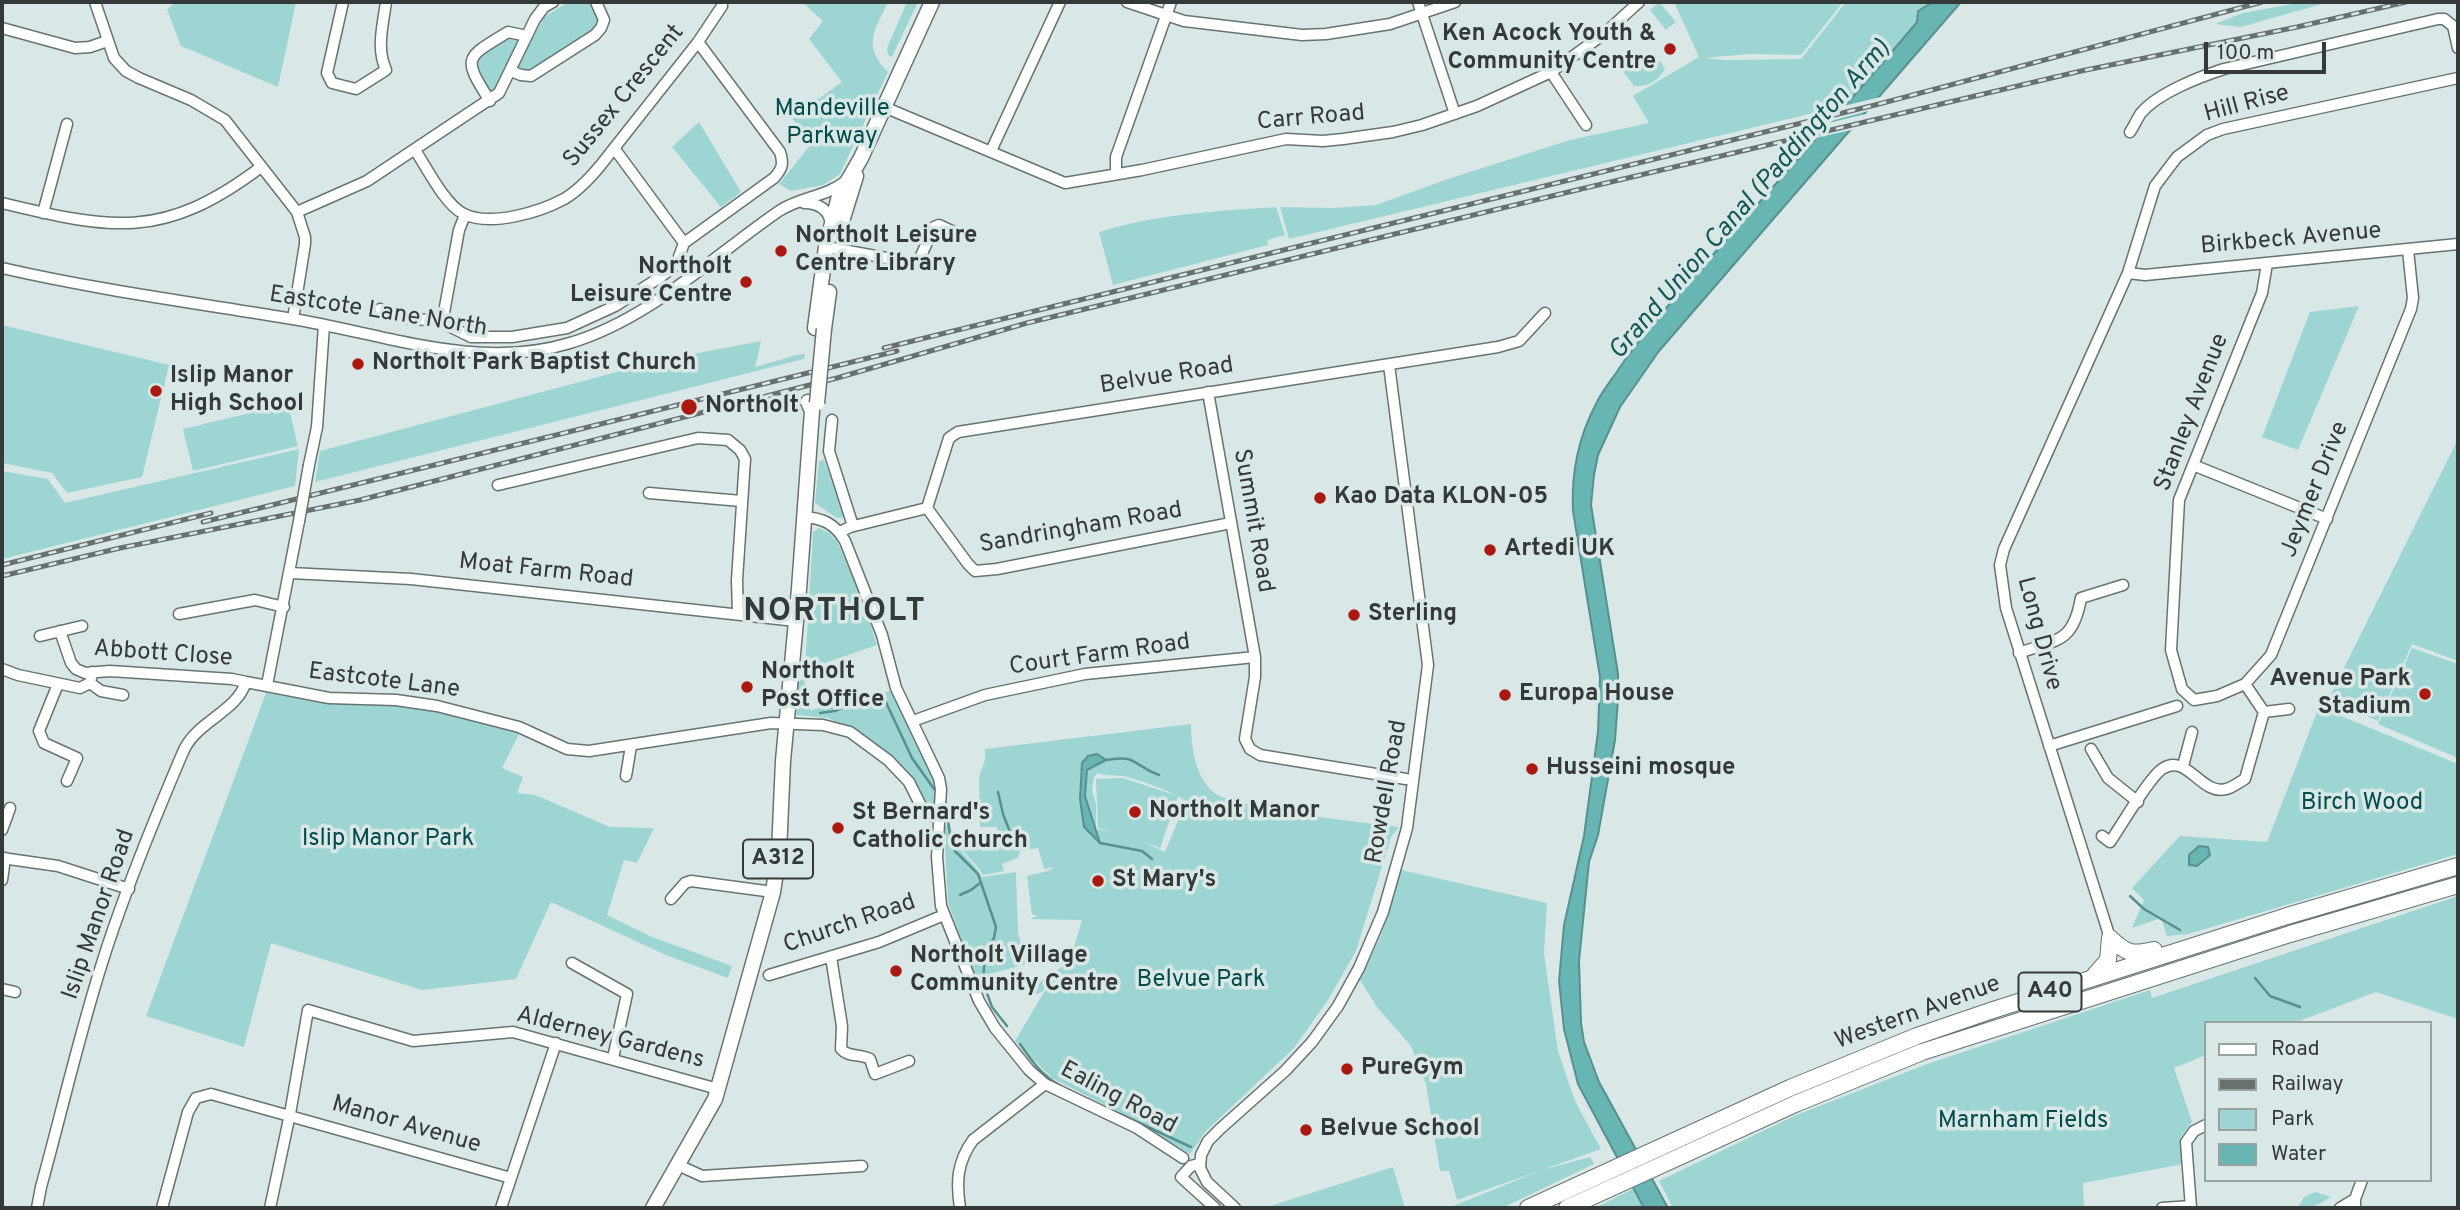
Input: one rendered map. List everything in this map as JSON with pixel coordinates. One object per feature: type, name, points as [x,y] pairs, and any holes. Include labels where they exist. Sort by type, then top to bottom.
[{"type":"highway","name":"Western Avenue","points":[[1567,1208],[1653,1151],[1859,1059],[1990,1011],[2287,916],[2458,866]]},
{"type":"highway","name":"Western Avenue","points":[[1528,1208],[1611,1179],[1662,1165],[1833,1087],[1923,1052],[2290,934],[2458,885]]},
{"type":"highway","points":[[2110,938],[2123,950],[2137,954],[2287,916]]},
{"type":"highway","points":[[2092,979],[2108,960],[2110,938]]},
{"type":"main road","name":"A312","points":[[839,211],[932,2]]},
{"type":"main road","name":"A312","points":[[653,1208],[718,1090],[773,892],[779,852],[819,328],[830,247],[846,181],[861,158]]},
{"type":"street","points":[[95,2],[114,58],[126,71],[191,100],[225,120],[297,212],[305,244],[293,319]]},
{"type":"street","points":[[343,2],[327,73],[332,83],[356,89],[386,70],[380,43],[386,2]]},
{"type":"street","points":[[297,212],[367,181],[490,101],[499,93],[540,12],[553,2]]},
{"type":"street","points":[[510,71],[531,76],[595,35],[604,20],[596,2]]},
{"type":"street","name":"Sussex Crescent","points":[[465,215],[477,218],[516,217],[565,199],[586,183],[698,42],[722,2]]},
{"type":"street","points":[[991,151],[1060,2]]},
{"type":"street","points":[[1127,2],[1184,20],[1229,28],[1302,35],[1358,30],[1422,14],[1455,2]]},
{"type":"street","points":[[1116,173],[1116,157],[1171,2]]},
{"type":"street","points":[[1418,2],[1455,114]]},
{"type":"street","name":"Carr Road","points":[[884,107],[1065,183],[1142,170],[1286,139],[1322,141],[1394,132],[1455,114],[1504,95],[1551,72],[1604,34],[1639,2]]},
{"type":"street","points":[[2130,132],[2141,113],[2195,78],[2438,19],[2444,19],[2453,26],[2458,48]]},
{"type":"street","points":[[2,28],[75,48],[90,47],[107,41]]},
{"type":"street","points":[[490,101],[473,75],[470,68],[471,59],[475,52],[508,32],[527,36]]},
{"type":"street","points":[[415,150],[450,202],[465,215],[459,230],[443,317],[449,326],[471,337],[512,337],[567,328],[615,306],[659,278],[676,265],[684,243],[774,178],[781,170],[783,161],[779,152],[698,42]]},
{"type":"street","points":[[2190,66],[2195,78]]},
{"type":"street","points":[[1551,72],[1586,125]]},
{"type":"street","name":"Hill Rise","points":[[2128,273],[2155,186],[2177,157],[2207,135],[2223,129],[2458,78]]},
{"type":"street","points":[[43,213],[67,124]]},
{"type":"street","points":[[614,148],[684,243]]},
{"type":"street","points":[[2,202],[89,223],[117,224],[164,218],[210,202],[261,167]]},
{"type":"street","name":"Eastcote Lane North","points":[[2,268],[66,283],[293,319],[467,352],[541,350],[569,343],[645,308],[778,212],[831,191],[846,181]]},
{"type":"street","points":[[808,198],[826,198],[839,211]]},
{"type":"street","points":[[794,204],[808,202],[819,205],[827,212],[839,211]]},
{"type":"street","points":[[830,247],[914,262],[920,258],[934,227],[939,225],[956,233]]},
{"type":"street","name":"Birkbeck Avenue","points":[[2128,273],[2145,275],[2458,244]]},
{"type":"street","name":"Jeymer Drive","points":[[2194,700],[2217,696],[2245,684],[2271,655],[2411,309],[2413,298],[2409,250]]},
{"type":"street","name":"Stanley Avenue","points":[[2194,700],[2182,689],[2171,650],[2179,500],[2262,293],[2267,277],[2267,264]]},
{"type":"street","name":"Long Drive","points":[[2110,938],[2019,653],[2001,589],[2000,565],[2004,549],[2128,273]]},
{"type":"street","points":[[380,309],[390,314],[430,321],[443,317]]},
{"type":"street","name":"Belvue Road","points":[[927,508],[949,438],[953,434],[1498,347],[1519,341],[1545,313]]},
{"type":"street","points":[[246,682],[267,685],[284,607],[319,405],[324,325]]},
{"type":"street","name":"Rowdell Road","points":[[1191,1163],[1201,1155],[1208,1142],[1285,1071],[1312,1042],[1338,1006],[1359,968],[1383,912],[1407,828],[1428,665],[1389,365]]},
{"type":"street","name":"Summit Road","points":[[1214,391],[1231,523],[1255,657],[1255,677],[1245,739],[1250,749],[1260,755],[1406,779]]},
{"type":"street","points":[[832,420],[829,451],[853,526]]},
{"type":"street","points":[[498,485],[688,439],[728,440],[740,450],[745,459],[737,580],[738,614]]},
{"type":"street","points":[[2193,465],[2327,519]]},
{"type":"street","points":[[649,493],[741,501]]},
{"type":"street","points":[[804,517],[825,521],[840,532],[853,526],[927,508]]},
{"type":"street","name":"Sandringham Road","points":[[927,508],[975,571],[1231,523]]},
{"type":"street","name":"Ealing Road","points":[[840,532],[882,635],[896,688],[939,778],[939,895],[944,915],[985,1013],[1029,1070],[1045,1084],[1137,1128],[1191,1163]]},
{"type":"street","name":"Moat Farm Road","points":[[290,573],[424,580],[796,621]]},
{"type":"street","points":[[2019,653],[2061,638],[2070,631],[2077,620],[2081,598],[2123,585]]},
{"type":"street","points":[[179,614],[255,600],[284,607]]},
{"type":"street","name":"Abbott Close","points":[[40,636],[82,626]]},
{"type":"street","name":"Abbott Close","points":[[60,631],[71,663],[91,678],[232,679],[246,682]]},
{"type":"street","name":"Court Farm Road","points":[[913,720],[985,695],[1085,674],[1255,657]]},
{"type":"street","points":[[2,669],[80,688],[91,678],[101,691],[123,695]]},
{"type":"street","name":"Islip Manor Road","points":[[37,1208],[103,960],[186,745],[198,730],[239,697],[246,682]]},
{"type":"street","points":[[58,684],[39,731],[44,743],[77,758],[67,781]]},
{"type":"street","points":[[2102,836],[2110,842],[2153,777],[2163,768],[2183,766],[2215,789],[2225,790],[2245,779],[2264,712],[2245,684]]},
{"type":"street","name":"Eastcote Lane","points":[[267,685],[329,698],[396,700],[437,706],[519,727],[567,749],[589,751],[771,723],[823,725],[850,732],[888,760],[909,782],[925,814],[939,818]]},
{"type":"street","points":[[2049,746],[2177,706]]},
{"type":"street","points":[[2264,712],[2289,709]]},
{"type":"street","points":[[2183,766],[2192,732]]},
{"type":"street","points":[[626,776],[631,746]]},
{"type":"street","points":[[2091,749],[2108,779],[2138,802]]},
{"type":"street","points":[[2,830],[10,808]]},
{"type":"street","points":[[2,880],[4,858],[58,866],[129,889]]},
{"type":"street","points":[[671,899],[685,883],[691,881],[773,892]]},
{"type":"street","name":"Church Road","points":[[769,975],[918,928],[944,915]]},
{"type":"street","points":[[831,957],[842,1026],[841,1048],[852,1056],[863,1055],[870,1059],[875,1073],[909,1061]]},
{"type":"street","points":[[572,963],[627,994],[612,1058]]},
{"type":"street","points":[[2,989],[15,992]]},
{"type":"street","name":"Alderney Gardens","points":[[290,1114],[308,1010],[412,1041],[513,1032],[718,1090]]},
{"type":"street","points":[[500,1208],[556,1043]]},
{"type":"street","points":[[960,1208],[956,1182],[966,1150],[973,1140],[1045,1084]]},
{"type":"street","name":"Manor Avenue","points":[[162,1208],[188,1112],[196,1098],[211,1094],[511,1178]]},
{"type":"street","points":[[270,1208],[290,1114]]},
{"type":"street","points":[[2162,1208],[2191,1207],[2186,1142],[2194,1131],[2204,1126]]},
{"type":"street","points":[[1215,1208],[1181,1178],[1191,1163],[1235,1208]]},
{"type":"street","points":[[678,1165],[702,1176],[862,1166]]},
{"type":"street","points":[[2340,1208],[2355,1204],[2361,1182]]},
{"type":"green space","points":[[176,2],[296,2],[278,87],[181,46],[167,9]]},
{"type":"green space","points":[[568,2],[592,2],[600,22],[594,31],[533,71],[523,70],[509,63],[496,88],[491,90],[486,87],[475,69],[478,54],[509,34],[530,43],[544,17]]},
{"type":"green space","name":"Mandeville Parkway","points":[[802,2],[888,2],[875,30],[873,46],[875,54],[888,72],[840,174],[823,185],[791,191],[779,184],[811,144],[792,118],[842,82],[809,39],[823,21]]},
{"type":"green space","points":[[907,2],[918,2],[892,57],[888,55],[887,48]]},
{"type":"green space","points":[[1659,2],[1676,22],[1666,30],[1650,10]]},
{"type":"green space","points":[[1674,2],[1843,2],[1801,55],[1750,54],[1705,58],[1724,60],[1801,59],[1846,2],[1932,2],[1847,105],[1289,239],[1280,207],[1376,205],[1570,140],[1649,123],[1633,96],[1699,57]]},
{"type":"green space","points":[[2303,2],[2329,2],[2241,27],[2215,24],[2243,13]]},
{"type":"green space","points":[[1627,55],[1661,62],[1665,69],[1652,82],[1634,86],[1618,62]]},
{"type":"green space","points":[[699,122],[741,192],[721,207],[672,147]]},
{"type":"green space","points":[[1276,207],[1285,235],[1267,240],[1268,245],[1113,285],[1099,232],[1165,217]]},
{"type":"green space","points":[[2359,306],[2298,450],[2262,437],[2310,312]]},
{"type":"green space","points":[[2,325],[169,365],[142,477],[67,493],[52,473],[2,463]]},
{"type":"green space","points":[[761,341],[755,367],[805,354],[804,359],[315,482],[320,451],[662,360]]},
{"type":"green space","points":[[288,404],[298,446],[193,471],[183,429]]},
{"type":"green space","points":[[2458,439],[2458,661],[2412,644],[2378,721],[2328,700]]},
{"type":"green space","points":[[299,449],[295,486],[2,559],[2,471],[48,479],[65,503]]},
{"type":"green space","points":[[824,460],[845,517],[837,518],[815,503],[819,461]]},
{"type":"green space","points":[[819,528],[837,541],[864,604],[877,645],[805,670],[813,532]]},
{"type":"green space","name":"Avenue Park Stadium","points":[[2412,648],[2458,664],[2458,758],[2378,724]]},
{"type":"green space","points":[[805,681],[804,701],[811,710],[894,690],[937,785],[938,806],[933,810],[927,807],[913,780],[861,734],[828,718],[796,715],[798,683]]},
{"type":"green space","name":"Islip Manor Park","points":[[266,693],[324,703],[389,705],[428,710],[520,732],[502,768],[523,777],[517,793],[535,795],[610,827],[654,828],[637,863],[624,860],[607,915],[652,937],[732,966],[728,978],[666,955],[551,902],[516,979],[422,990],[271,943],[244,1047],[146,1016]]},
{"type":"green space","name":"Birch Wood","points":[[2319,707],[2458,764],[2458,854],[2188,934],[2167,936],[2161,918],[2132,928],[2144,900],[2132,888],[2180,836],[2267,842]]},
{"type":"green space","name":"Belvue Park","points":[[1191,724],[1196,764],[1205,783],[1219,796],[1283,811],[1399,827],[1391,837],[1356,951],[1328,1000],[1294,1048],[1205,1132],[1190,1154],[1140,1123],[1052,1078],[1015,1041],[1046,989],[1038,994],[1031,994],[1034,986],[1070,961],[1082,920],[1031,919],[1038,915],[1032,915],[1027,876],[1054,867],[1044,869],[1038,848],[1020,851],[1018,858],[1002,864],[1004,871],[983,875],[955,839],[953,833],[979,836],[995,833],[1001,852],[997,827],[980,827],[979,777],[985,760],[985,749]],"holes":[[[1098,773],[1135,779],[1176,795],[1123,778],[1096,779],[1098,828],[1112,832],[1096,829],[1096,804],[1092,791],[1094,777]],[[1178,796],[1186,801],[1165,852],[1141,841],[1160,848]]]},
{"type":"green space","points":[[950,825],[955,842],[982,877],[1016,872],[1018,932],[1026,964],[976,978],[948,903],[944,826]]},
{"type":"green space","points":[[1401,870],[1547,903],[1544,953],[1558,1051],[1575,1101],[1601,1149],[1457,1200],[1449,1171],[1440,1171],[1426,1084],[1411,1046],[1377,1007],[1360,980],[1381,935]]},
{"type":"green space","name":"Marnham Fields","points":[[2458,896],[2458,1019],[2376,992],[2299,1021],[2204,1021],[2204,1056],[2174,1068],[2192,1122],[2180,1138],[2183,1164],[2083,1183],[2084,1208],[1673,1208],[1659,1181],[1794,1116],[1927,1064],[2150,990],[2152,998]]},
{"type":"green space","points":[[1590,1157],[1594,1164],[1502,1208],[1448,1208],[1542,1170]]},
{"type":"green space","points":[[1393,1167],[1405,1208],[1264,1208]]},
{"type":"green space","points":[[1637,1187],[1648,1208],[1595,1208]]},
{"type":"green space","points":[[2315,1192],[2331,1197],[2311,1208],[2298,1208],[2304,1197]]},
{"type":"water","points":[[1933,2],[1961,2],[1659,351],[1620,407],[1598,455],[1591,505],[1618,674],[1618,700],[1615,740],[1598,835],[1589,862],[1579,961],[1581,1023],[1584,1042],[1599,1082],[1668,1208],[1644,1208],[1578,1084],[1564,1029],[1559,981],[1564,925],[1584,836],[1598,732],[1600,677],[1573,511],[1577,456],[1598,400],[1640,340],[1917,22],[1918,11]]},
{"type":"water","points":[[1097,754],[1106,760],[1087,770],[1085,796],[1100,843],[1084,827],[1080,799],[1082,763],[1088,756]]},
{"type":"water","points":[[2199,846],[2208,847],[2210,855],[2197,866],[2189,865],[2189,855]]},
{"type":"pier","points":[[1885,96],[1872,110],[1831,121],[1843,106]]},
{"type":"pier","points":[[1870,113],[1856,129],[1815,138],[1828,123]]},
{"type":"waterway","points":[[820,713],[835,711],[876,692],[883,696],[912,758],[934,789]]},
{"type":"waterway","points":[[1106,760],[1130,760],[1159,775]]},
{"type":"waterway","points":[[998,792],[1010,832]]},
{"type":"waterway","points":[[945,801],[955,851],[978,874],[996,927],[994,938],[985,953],[983,982],[992,1007],[1007,1026]]},
{"type":"waterway","points":[[1100,843],[1142,851],[1152,859]]},
{"type":"waterway","points":[[960,895],[980,883]]},
{"type":"waterway","points":[[2130,896],[2144,909],[2180,930]]},
{"type":"waterway","points":[[2255,978],[2270,996],[2300,1007]]},
{"type":"waterway","points":[[1020,1044],[1043,1073],[1061,1086]]},
{"type":"waterway","points":[[1120,1114],[1191,1147]]},
{"type":"railway","points":[[884,348],[1879,104],[2262,2]]},
{"type":"railway","points":[[2,576],[120,548],[360,500],[837,378],[1027,323],[1581,189],[2081,71],[2406,2]]},
{"type":"railway","points":[[203,522],[897,351]]},
{"type":"railway","points":[[2,565],[211,513]]},
{"type":"place","name":"Ken Acock Youth & Community Centre","points":[[1670,49]]},
{"type":"place","name":"Northolt Leisure Centre Library","points":[[781,251]]},
{"type":"place","name":"Northolt Leisure Centre","points":[[746,282]]},
{"type":"place","name":"Northolt Park Baptist Church","points":[[358,364]]},
{"type":"place","name":"Islip Manor High School","points":[[156,391]]},
{"type":"place","name":"Northolt","points":[[689,407]]},
{"type":"place","name":"Kao Data KLON-05","points":[[1320,498]]},
{"type":"place","name":"Artedi UK","points":[[1490,550]]},
{"type":"place","name":"Sterling","points":[[1354,615]]},
{"type":"place","name":"Northolt Post Office","points":[[747,687]]},
{"type":"place","name":"Avenue Park Stadium","points":[[2425,694]]},
{"type":"place","name":"Europa House","points":[[1505,695]]},
{"type":"place","name":"Husseini mosque","points":[[1532,769]]},
{"type":"place","name":"Northolt Manor","points":[[1135,812]]},
{"type":"place","name":"St Bernard's Catholic church","points":[[838,828]]},
{"type":"place","name":"St Mary's","points":[[1098,881]]},
{"type":"place","name":"Northolt Village Community Centre","points":[[896,971]]},
{"type":"place","name":"PureGym","points":[[1347,1069]]},
{"type":"place","name":"Belvue School","points":[[1306,1130]]},
{"type":"district","name":"NORTHOLT","points":[[835,614]]},
{"type":"water label","name":"Grand Union Canal (Paddington Arm)","points":[[1751,201]]}]
